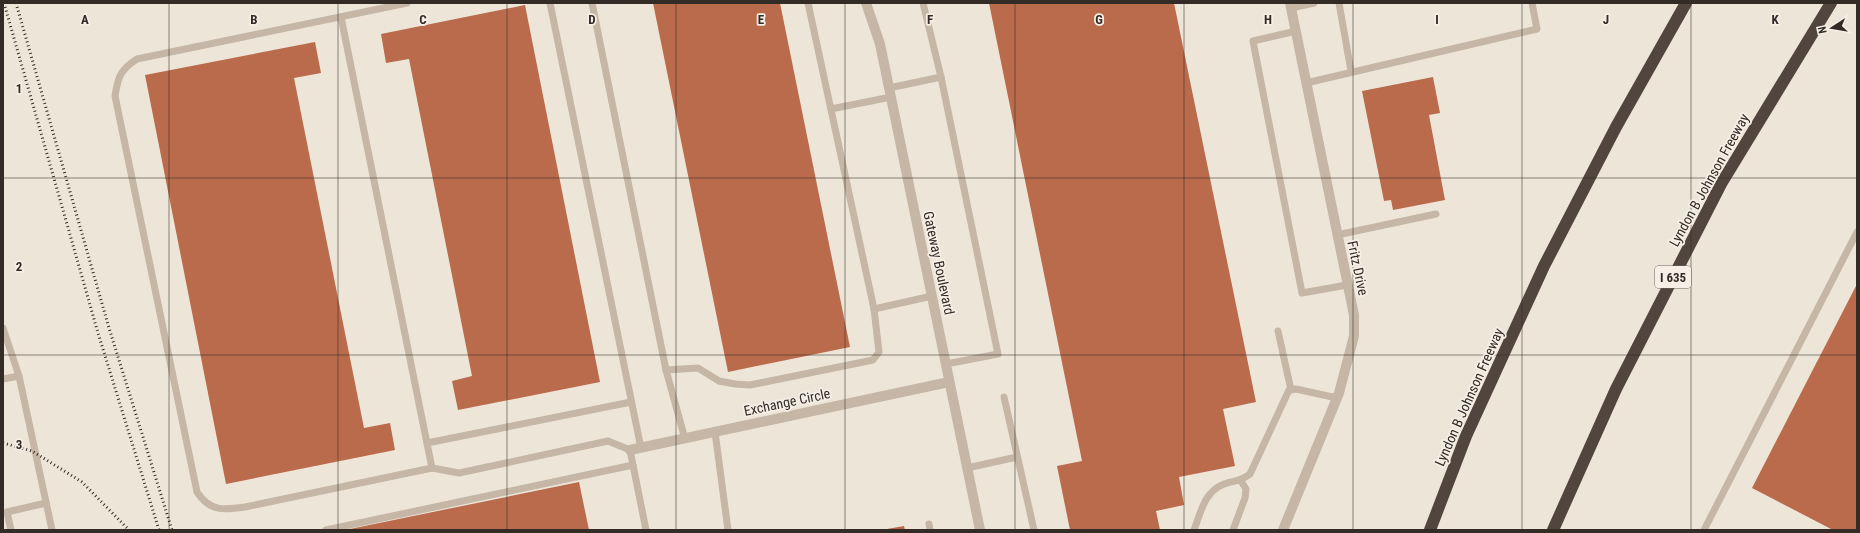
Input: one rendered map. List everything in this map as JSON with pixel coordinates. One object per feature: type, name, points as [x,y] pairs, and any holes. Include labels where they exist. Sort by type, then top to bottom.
[{"type":"highway","name":"Lyndon B Johnson Freeway","points":[[1553,530],[1616,389],[1720,184],[1831,3]]},
{"type":"highway","name":"Lyndon B Johnson Freeway","points":[[1430,530],[1466,436],[1544,266],[1616,127],[1686,4]]},
{"type":"highway","points":[[1423,530],[1466,436]]},
{"type":"street","name":"Gateway Boulevard","points":[[866,3],[880,44],[980,530]]},
{"type":"street","name":"Fritz Drive","points":[[1283,530],[1337,398],[1354,336],[1354,314],[1290,6]]},
{"type":"street","name":"Exchange Circle","points":[[630,450],[949,382]]},
{"type":"lane","points":[[407,3],[136,59],[126,65],[118,77],[115,96],[197,492],[202,501],[213,508],[228,509],[245,507],[432,468],[459,473],[608,441],[630,450],[646,530]]},
{"type":"lane","points":[[550,3],[641,448]]},
{"type":"lane","points":[[592,3],[666,370],[685,438]]},
{"type":"lane","points":[[666,370],[698,368],[719,381],[750,385],[873,360],[879,352],[874,309],[808,3]]},
{"type":"lane","points":[[922,3],[941,77],[998,354],[946,364]]},
{"type":"lane","points":[[1290,6],[1314,3]]},
{"type":"lane","points":[[1339,3],[1351,71]]},
{"type":"lane","points":[[1306,83],[1351,71],[1537,29],[1532,3]]},
{"type":"lane","points":[[341,17],[432,468]]},
{"type":"lane","points":[[1296,32],[1253,41],[1302,293],[1347,285]]},
{"type":"lane","points":[[831,109],[941,77]]},
{"type":"lane","points":[[1337,236],[1436,214]]},
{"type":"lane","points":[[1704,530],[1857,232]]},
{"type":"lane","points":[[874,309],[932,296]]},
{"type":"lane","points":[[3,328],[19,376],[52,530]]},
{"type":"lane","points":[[1278,331],[1291,390]]},
{"type":"lane","points":[[3,379],[19,376]]},
{"type":"lane","points":[[1194,530],[1207,496],[1217,487],[1241,481],[1250,474],[1289,390],[1296,389],[1337,398]]},
{"type":"lane","points":[[1004,397],[1034,530]]},
{"type":"lane","points":[[427,444],[631,402]]},
{"type":"lane","points":[[715,432],[728,530]]},
{"type":"lane","points":[[967,468],[1017,457]]},
{"type":"lane","points":[[326,530],[633,465]]},
{"type":"lane","points":[[1233,530],[1245,498],[1246,489],[1241,481]]},
{"type":"lane","points":[[11,530],[7,512],[46,502]]},
{"type":"building","points":[[653,3],[780,3],[850,347],[728,372]]},
{"type":"building","points":[[989,3],[1174,3],[1256,402],[1223,409],[1235,466],[1179,477],[1184,505],[1156,511],[1160,530],[1070,530],[1057,466],[1082,461]]},
{"type":"building","points":[[525,5],[600,382],[458,410],[452,381],[472,376],[409,59],[386,63],[381,34]]},
{"type":"building","points":[[315,42],[321,73],[294,78],[364,428],[390,423],[395,450],[226,484],[145,75]]},
{"type":"building","points":[[1433,77],[1440,113],[1429,115],[1445,200],[1393,210],[1391,200],[1384,201],[1362,91]]},
{"type":"building","points":[[1857,284],[1857,530],[1833,530],[1752,488]]},
{"type":"building","points":[[579,482],[589,530],[350,530],[350,529]]},
{"type":"building","points":[[904,526],[905,530],[887,529]]},
{"type":"railway","points":[[4,3],[98,333],[159,530]]},
{"type":"railway","points":[[16,3],[109,328],[172,530]]},
{"type":"railway","points":[[3,443],[32,451],[82,482],[129,530]]}]
